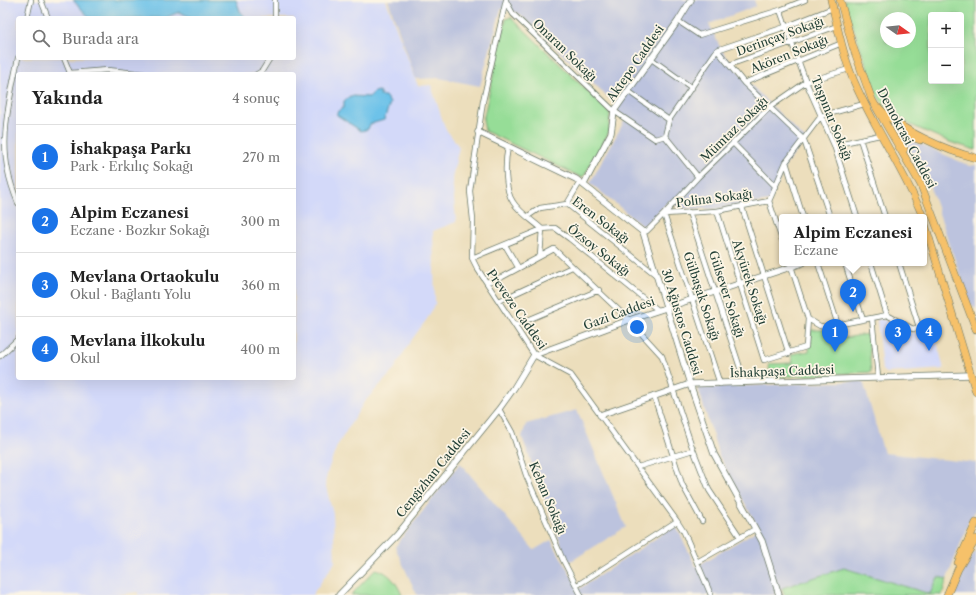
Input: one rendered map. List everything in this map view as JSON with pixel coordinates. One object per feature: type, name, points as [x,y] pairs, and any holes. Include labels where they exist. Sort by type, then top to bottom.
[{"type":"main road","name":"Demokrasi Caddesi","points":[[831,0],[849,69],[864,104],[910,188],[921,214]]},
{"type":"main road","name":"Demokrasi Caddesi","points":[[840,0],[853,47],[872,100],[921,185],[976,329]]},
{"type":"main road","points":[[872,100],[895,122],[914,132],[976,159]]},
{"type":"main road","points":[[889,151],[893,137],[901,131],[914,132]]},
{"type":"main road","points":[[909,165],[902,145],[903,139],[908,136],[964,159],[976,159]]},
{"type":"main road","points":[[927,220],[930,219],[930,208]]},
{"type":"main road","name":"Demokrasi Caddesi","points":[[927,230],[973,376],[976,392]]},
{"type":"main road","points":[[947,595],[962,550],[976,523]]},
{"type":"main road","points":[[954,577],[976,539]]},
{"type":"street","points":[[27,16],[31,0]]},
{"type":"street","points":[[41,0],[47,16]]},
{"type":"street","points":[[275,0],[275,16]]},
{"type":"street","points":[[506,0],[483,101],[470,191],[473,220],[472,258],[542,229]]},
{"type":"street","name":"Onaran Sokağı","points":[[506,0],[513,14],[614,111],[654,138],[664,136]]},
{"type":"street","name":"Aktepe Caddesi","points":[[582,183],[611,133],[614,111],[650,58],[678,21],[691,0]]},
{"type":"street","points":[[678,21],[699,35],[780,10],[805,0]]},
{"type":"street","points":[[698,178],[664,136],[669,120],[717,50],[785,27],[833,8]]},
{"type":"street","name":"Taşpınar Sokağı","points":[[780,10],[806,82],[834,145],[856,214]]},
{"type":"street","name":"Derinçay Sokağı","points":[[729,66],[837,26]]},
{"type":"street","name":"Akören Sokağı","points":[[744,83],[842,43]]},
{"type":"street","points":[[717,50],[744,83],[804,140],[829,214]]},
{"type":"street","points":[[650,58],[692,88]]},
{"type":"street","points":[[16,196],[8,170],[5,146],[6,119],[18,60]]},
{"type":"street","points":[[65,60],[70,72]]},
{"type":"street","points":[[260,72],[269,60]]},
{"type":"street","name":"Mümtaz Sokağı","points":[[664,214],[770,107],[806,82],[849,69]]},
{"type":"street","points":[[83,72],[108,70],[126,72]]},
{"type":"street","points":[[628,91],[669,120]]},
{"type":"street","points":[[821,116],[864,104]]},
{"type":"street","name":"Polina Sokağı","points":[[643,232],[647,231],[664,214],[742,207],[769,201],[786,162],[821,116]]},
{"type":"street","points":[[478,132],[582,183],[643,232]]},
{"type":"street","points":[[834,145],[880,135]]},
{"type":"street","points":[[860,139],[884,214]]},
{"type":"street","points":[[733,143],[776,187]]},
{"type":"street","points":[[508,147],[505,161],[507,181],[512,201],[542,229]]},
{"type":"street","points":[[786,162],[802,214]]},
{"type":"street","points":[[567,204],[582,183]]},
{"type":"street","points":[[769,201],[779,231]]},
{"type":"street","name":"Eren Sokağı","points":[[528,216],[540,208],[567,204],[656,276]]},
{"type":"street","points":[[742,207],[789,354],[806,347],[808,319],[790,266]]},
{"type":"street","name":"Akyürek Sokağı","points":[[717,210],[764,360],[789,354]]},
{"type":"street","name":"Gülsever Sokağı","points":[[689,212],[745,383]]},
{"type":"street","name":"Gülbaşak Sokağı","points":[[664,214],[720,384]]},
{"type":"street","name":"Özsoy Sokağı","points":[[542,229],[555,228],[658,310]]},
{"type":"street","points":[[540,256],[542,229]]},
{"type":"street","name":"30 Ağustos Caddesi","points":[[643,232],[690,384],[714,454],[754,529],[762,541],[779,595]]},
{"type":"street","points":[[505,244],[518,267]]},
{"type":"street","points":[[487,282],[502,277],[518,267],[554,249],[629,320],[662,356],[708,490],[740,537]]},
{"type":"street","name":"Preveze Caddesi","points":[[472,258],[534,355],[571,374],[677,521],[684,532],[711,595]]},
{"type":"street","name":"Gazi Caddesi","points":[[534,355],[666,307],[764,276],[788,266]]},
{"type":"street","points":[[819,266],[838,325]]},
{"type":"street","points":[[846,266],[863,320]]},
{"type":"street","points":[[872,266],[887,315]]},
{"type":"street","points":[[808,319],[820,326],[838,325],[887,315],[913,329],[919,327],[900,266]]},
{"type":"street","points":[[499,301],[572,267]]},
{"type":"street","points":[[516,325],[599,290]]},
{"type":"street","points":[[872,318],[878,378]]},
{"type":"street","points":[[0,356],[16,341]]},
{"type":"street","name":"Cengizhan Caddesi","points":[[339,595],[397,535],[499,408],[514,388],[534,355]]},
{"type":"street","name":"İshakpaşa Caddesi","points":[[600,415],[690,384],[973,376]]},
{"type":"street","points":[[654,396],[682,484],[702,521]]},
{"type":"street","name":"Keban Sokağı","points":[[499,408],[512,432],[526,475],[580,595]]},
{"type":"street","points":[[638,467],[693,450]]},
{"type":"street","points":[[576,586],[677,521]]},
{"type":"street","points":[[697,562],[754,529]]},
{"type":"shaded area","points":[[0,0],[386,0],[418,86],[431,85],[445,128],[459,147],[452,178],[456,222],[433,231],[435,304],[393,371],[364,402],[337,446],[328,470],[325,483],[333,514],[335,562],[312,595],[138,595],[138,592],[114,595],[0,595]]},
{"type":"shaded area","points":[[388,0],[754,0],[756,6],[709,24],[722,51],[743,77],[806,140],[787,163],[770,201],[716,209],[679,208],[670,200],[643,226],[590,183],[626,118],[617,111],[619,107],[518,13],[501,9],[480,86],[439,78],[416,79]]},
{"type":"shaded area","points":[[909,139],[970,166],[976,165],[976,309],[970,304],[929,184],[904,142]]},
{"type":"shaded area","points":[[881,319],[896,324],[912,333],[924,333],[936,338],[944,369],[886,373],[882,370],[877,320]]},
{"type":"shaded area","points":[[863,381],[884,453],[976,463],[976,509],[967,526],[947,579],[938,577],[931,594],[844,568],[775,591],[776,595],[417,595],[395,547],[460,463],[534,550],[551,540],[579,589],[673,527],[677,528],[696,567],[759,529],[719,456],[698,388]]},
{"type":"shaded area","points":[[577,410],[626,527],[568,563],[522,437],[526,424]]},
{"type":"shaded area","points":[[976,550],[976,595],[954,595],[963,572]]},
{"type":"green space","points":[[844,0],[976,0],[976,150],[950,142],[911,125],[888,109],[877,96]]},
{"type":"green space","points":[[511,17],[610,113],[609,132],[584,176],[581,177],[485,131],[483,120],[506,19]]},
{"type":"green space","points":[[842,328],[844,338],[868,334],[871,372],[796,376],[795,374],[795,376],[770,377],[769,364],[793,363],[791,354],[809,351],[811,330],[832,330]]},
{"type":"green space","points":[[844,568],[930,594],[938,577],[947,579],[942,595],[784,595],[782,588]]},
{"type":"green space","points":[[376,569],[389,575],[398,586],[402,595],[351,595]]},
{"type":"water","points":[[73,0],[236,0],[240,11],[244,16],[188,16],[179,12],[170,16],[88,16]]},
{"type":"water","points":[[374,92],[380,92],[380,96],[385,96],[390,103],[384,120],[370,124],[368,129],[361,131],[337,115],[337,112],[344,107],[344,101],[350,96],[369,97]]},
{"type":"place","name":"Alpim Eczanesi","points":[[853,312]]},
{"type":"place","name":"Mevlana İlkokulu","points":[[929,351]]},
{"type":"place","name":"İshakpaşa Parkı","points":[[835,352]]},
{"type":"place","name":"Mevlana Ortaokulu","points":[[898,352]]}]
